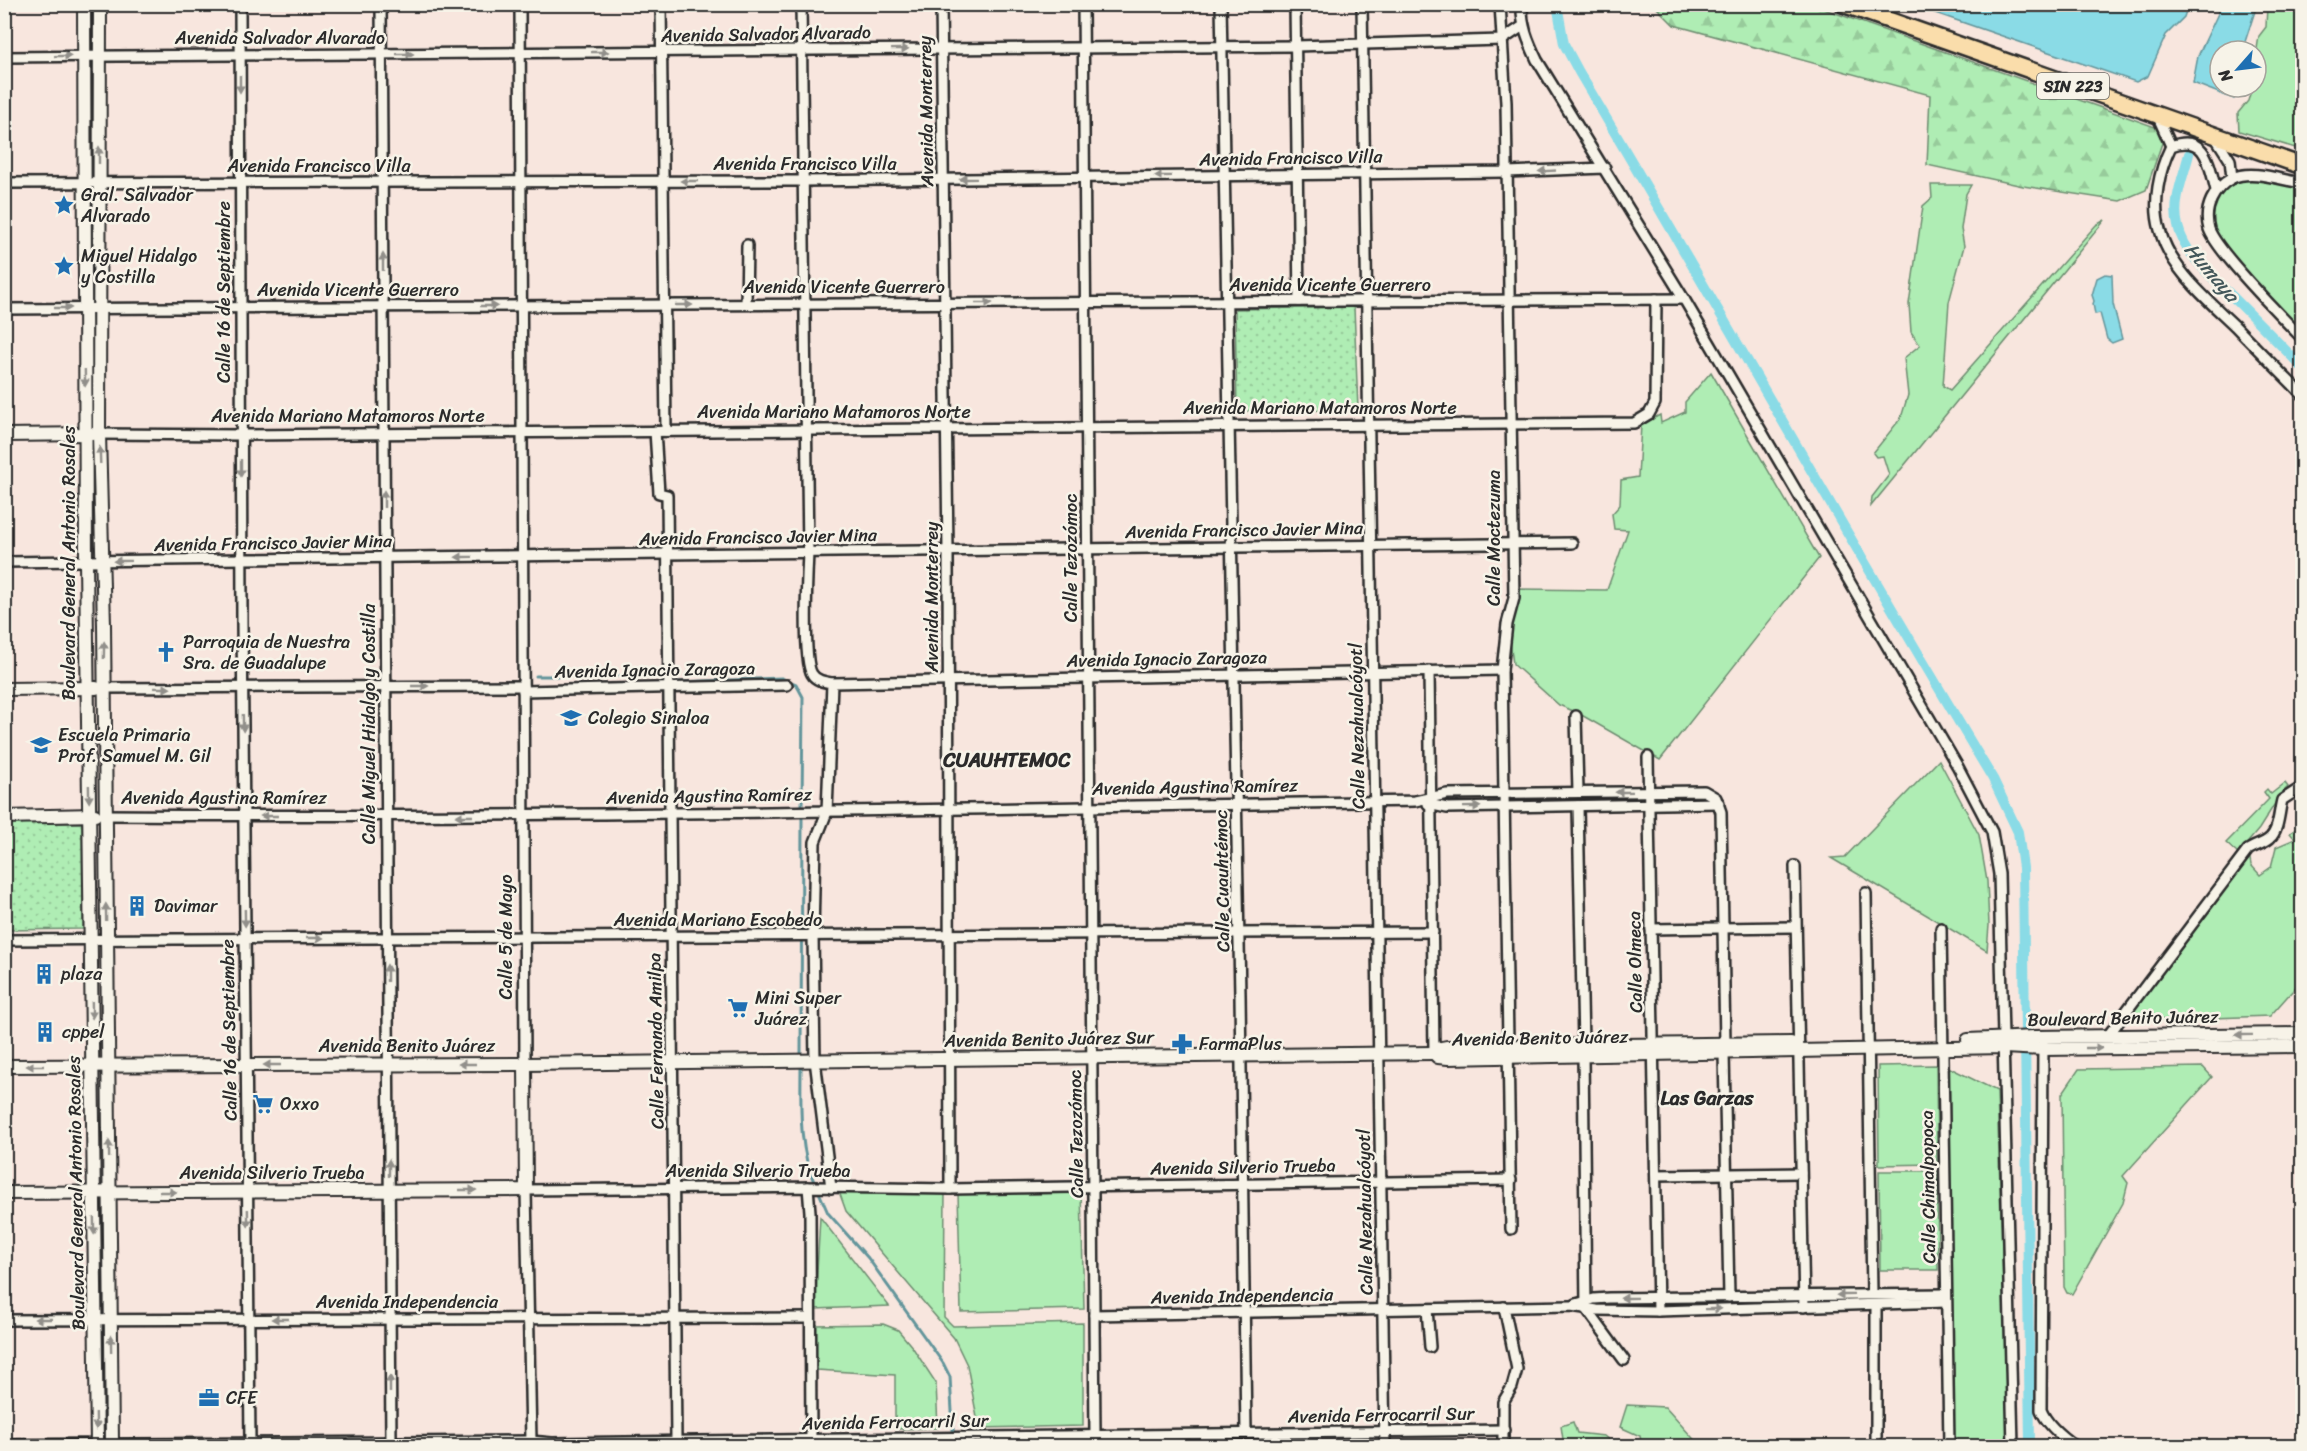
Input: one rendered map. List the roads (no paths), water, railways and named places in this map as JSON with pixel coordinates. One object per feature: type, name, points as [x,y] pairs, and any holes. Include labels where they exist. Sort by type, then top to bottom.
[{"type":"main road","name":"SIN 223","points":[[1843,4],[2302,166]]},
{"type":"street","name":"Boulevard General Antonio Rosales","points":[[84,4],[86,561],[97,1446]]},
{"type":"street","name":"Boulevard General Antonio Rosales","points":[[99,4],[99,434],[112,1444]]},
{"type":"street","name":"Calle 16 de Septiembre","points":[[240,4],[242,688],[250,1443]]},
{"type":"street","name":"Calle Miguel Hidalgo y Costilla","points":[[381,4],[391,1442]]},
{"type":"street","name":"Calle 5 de Mayo","points":[[520,4],[523,816],[527,1319],[531,1441]]},
{"type":"street","points":[[661,4],[666,431]]},
{"type":"street","points":[[801,4],[808,553],[806,617],[809,668],[813,676],[832,683],[823,812],[815,842],[812,1060],[831,1188]]},
{"type":"street","name":"Avenida Monterrey","points":[[941,4],[949,681],[950,1189]]},
{"type":"street","name":"Calle Tezozómoc","points":[[1083,4],[1095,1436]]},
{"type":"street","name":"Calle Cuauhtémoc","points":[[1221,4],[1237,804],[1246,1433]]},
{"type":"street","points":[[1295,4],[1299,301]]},
{"type":"street","name":"Calle Nezahualcóyotl","points":[[1362,4],[1385,1446]]},
{"type":"street","name":"Calle Moctezuma","points":[[1500,4],[1507,172],[1514,598],[1507,624],[1502,670],[1511,1229]]},
{"type":"street","points":[[1522,4],[1523,26],[1537,60],[1684,299],[1958,767],[1989,824],[1995,841],[1999,874],[2008,1042],[2013,1446]]},
{"type":"street","name":"Avenida Salvador Alvarado","points":[[4,57],[1296,46],[1502,39],[1523,26]]},
{"type":"street","points":[[2157,115],[2171,146]]},
{"type":"street","points":[[2212,133],[2230,160],[2232,178]]},
{"type":"street","points":[[2216,190],[2204,151],[2197,144],[2187,142],[2171,146],[2163,162],[2157,210],[2160,230],[2168,250],[2185,275],[2206,298],[2302,394]]},
{"type":"street","name":"Avenida Francisco Villa","points":[[4,183],[803,181],[1507,172],[1605,168]]},
{"type":"street","points":[[2302,183],[2254,174],[2232,178],[2216,190],[2208,212],[2210,232],[2230,259],[2302,338]]},
{"type":"street","points":[[746,304],[747,245]]},
{"type":"street","name":"Avenida Mariano Matamoros Norte","points":[[4,435],[522,433],[1634,423],[1649,414],[1655,403],[1656,299]]},
{"type":"street","name":"Avenida Vicente Guerrero","points":[[4,309],[1684,299]]},
{"type":"street","name":"Calle Fernando Amilpa","points":[[655,431],[659,493],[667,495],[676,1440]]},
{"type":"street","name":"Avenida Francisco Javier Mina","points":[[4,562],[1572,543]]},
{"type":"street","name":"Avenida Ignacio Zaragoza","points":[[832,683],[1502,670]]},
{"type":"street","points":[[1429,671],[1434,1053]]},
{"type":"street","name":"Avenida Ignacio Zaragoza","points":[[4,689],[669,688],[787,685]]},
{"type":"street","points":[[1576,716],[1578,792]]},
{"type":"street","name":"Calle Olmeca","points":[[1648,757],[1658,1311]]},
{"type":"street","points":[[2107,1037],[2248,850],[2255,844],[2270,839],[2276,830],[2282,800],[2302,787]]},
{"type":"street","name":"Avenida Agustina Ramírez","points":[[1431,801],[1440,795],[1704,791],[1716,798],[1719,803]]},
{"type":"street","name":"Avenida Agustina Ramírez","points":[[4,817],[89,815],[386,817],[793,813],[1414,801],[1431,801],[1448,807],[1719,803]]},
{"type":"street","points":[[1719,803],[1721,812],[1729,1296]]},
{"type":"street","points":[[1578,806],[1586,1304],[1624,1360]]},
{"type":"street","points":[[1795,866],[1804,1307]]},
{"type":"street","points":[[1866,893],[1872,1294]]},
{"type":"street","points":[[1651,929],[1796,927]]},
{"type":"street","name":"Calle Chimalpopoca","points":[[1941,928],[1949,1446]]},
{"type":"street","name":"Avenida Mariano Escobedo","points":[[4,940],[1433,932]]},
{"type":"street","name":"Boulevard Benito Juárez","points":[[2039,1043],[2107,1037],[2302,1034]]},
{"type":"street","name":"Boulevard Benito Juárez","points":[[1943,1045],[2008,1042],[2302,1046]]},
{"type":"street","points":[[2039,1043],[2041,1410],[2049,1423],[2075,1446]]},
{"type":"street","name":"Avenida Benito Juárez","points":[[1434,1053],[1442,1058],[1508,1052],[1583,1050],[1943,1045]]},
{"type":"street","name":"Avenida Benito Juárez Sur","points":[[812,1060],[1434,1053]]},
{"type":"street","name":"Avenida Benito Juárez","points":[[4,1066],[525,1064],[812,1060]]},
{"type":"street","points":[[1656,1175],[1801,1173]]},
{"type":"street","name":"Avenida Silverio Trueba","points":[[4,1193],[808,1187],[950,1189],[1511,1180]]},
{"type":"street","points":[[808,1187],[811,1443]]},
{"type":"street","name":"Avenida Independencia","points":[[1094,1315],[1571,1306],[1658,1298],[1729,1296],[1872,1294],[1946,1298]]},
{"type":"street","name":"Avenida Independencia","points":[[1586,1304],[1658,1311],[1876,1305],[1946,1298]]},
{"type":"street","points":[[1876,1305],[1876,1446]]},
{"type":"street","points":[[1503,1446],[1503,1402],[1512,1387],[1517,1369],[1504,1307]]},
{"type":"street","points":[[1427,1309],[1430,1347]]},
{"type":"street","name":"Avenida Independencia","points":[[4,1320],[810,1318]]},
{"type":"street","name":"Avenida Ferrocarril Sur","points":[[4,1445],[391,1442],[459,1444],[531,1441],[552,1445],[676,1440],[811,1443],[940,1437],[1503,1430]]},
{"type":"water","points":[[2188,4],[2184,17],[2166,35],[2148,76],[2136,82],[1912,5]]},
{"type":"water","points":[[2222,5],[2257,5],[2246,39],[2208,39],[2208,89],[2193,83],[2198,56]]},
{"type":"water","points":[[2105,274],[2112,275],[2113,304],[2122,339],[2112,343],[2107,339],[2100,313],[2095,314],[2092,295],[2097,278]]},
{"type":"waterway","points":[[1557,4],[1564,44],[1579,72],[1993,779],[2018,832],[2023,868],[2030,1446]]},
{"type":"waterway","name":"Humaya","points":[[2189,154],[2176,208],[2178,226],[2187,248],[2202,267],[2302,367]]},
{"type":"waterway","points":[[536,676],[637,676],[660,677],[677,682],[781,678],[796,684],[803,697],[802,808]]},
{"type":"waterway","points":[[801,1057],[802,815]]},
{"type":"waterway","points":[[801,1064],[803,1141],[815,1184]]},
{"type":"waterway","points":[[818,1190],[828,1213],[868,1258],[943,1363],[950,1377],[954,1446]]},
{"type":"place","name":"Gral. Salvador Alvarado","points":[[64,205]]},
{"type":"place","name":"Miguel Hidalgo y Costilla","points":[[64,266]]},
{"type":"place","name":"Parroquia de Nuestra Sra. de Guadalupe","points":[[166,652]]},
{"type":"place","name":"Colegio Sinaloa","points":[[571,718]]},
{"type":"place","name":"Escuela Primaria Prof. Samuel M. Gil","points":[[41,745]]},
{"type":"place","name":"Davimar","points":[[137,906]]},
{"type":"place","name":"plaza","points":[[44,974]]},
{"type":"place","name":"Mini Super Juárez","points":[[738,1008]]},
{"type":"place","name":"cppel","points":[[45,1032]]},
{"type":"place","name":"FarmaPlus","points":[[1182,1044]]},
{"type":"place","name":"Oxxo","points":[[263,1104]]},
{"type":"place","name":"CFE","points":[[209,1398]]},
{"type":"district","name":"CUAUHTEMOC","points":[[1007,760]]},
{"type":"district","name":"Las Garzas","points":[[1707,1098]]}]
